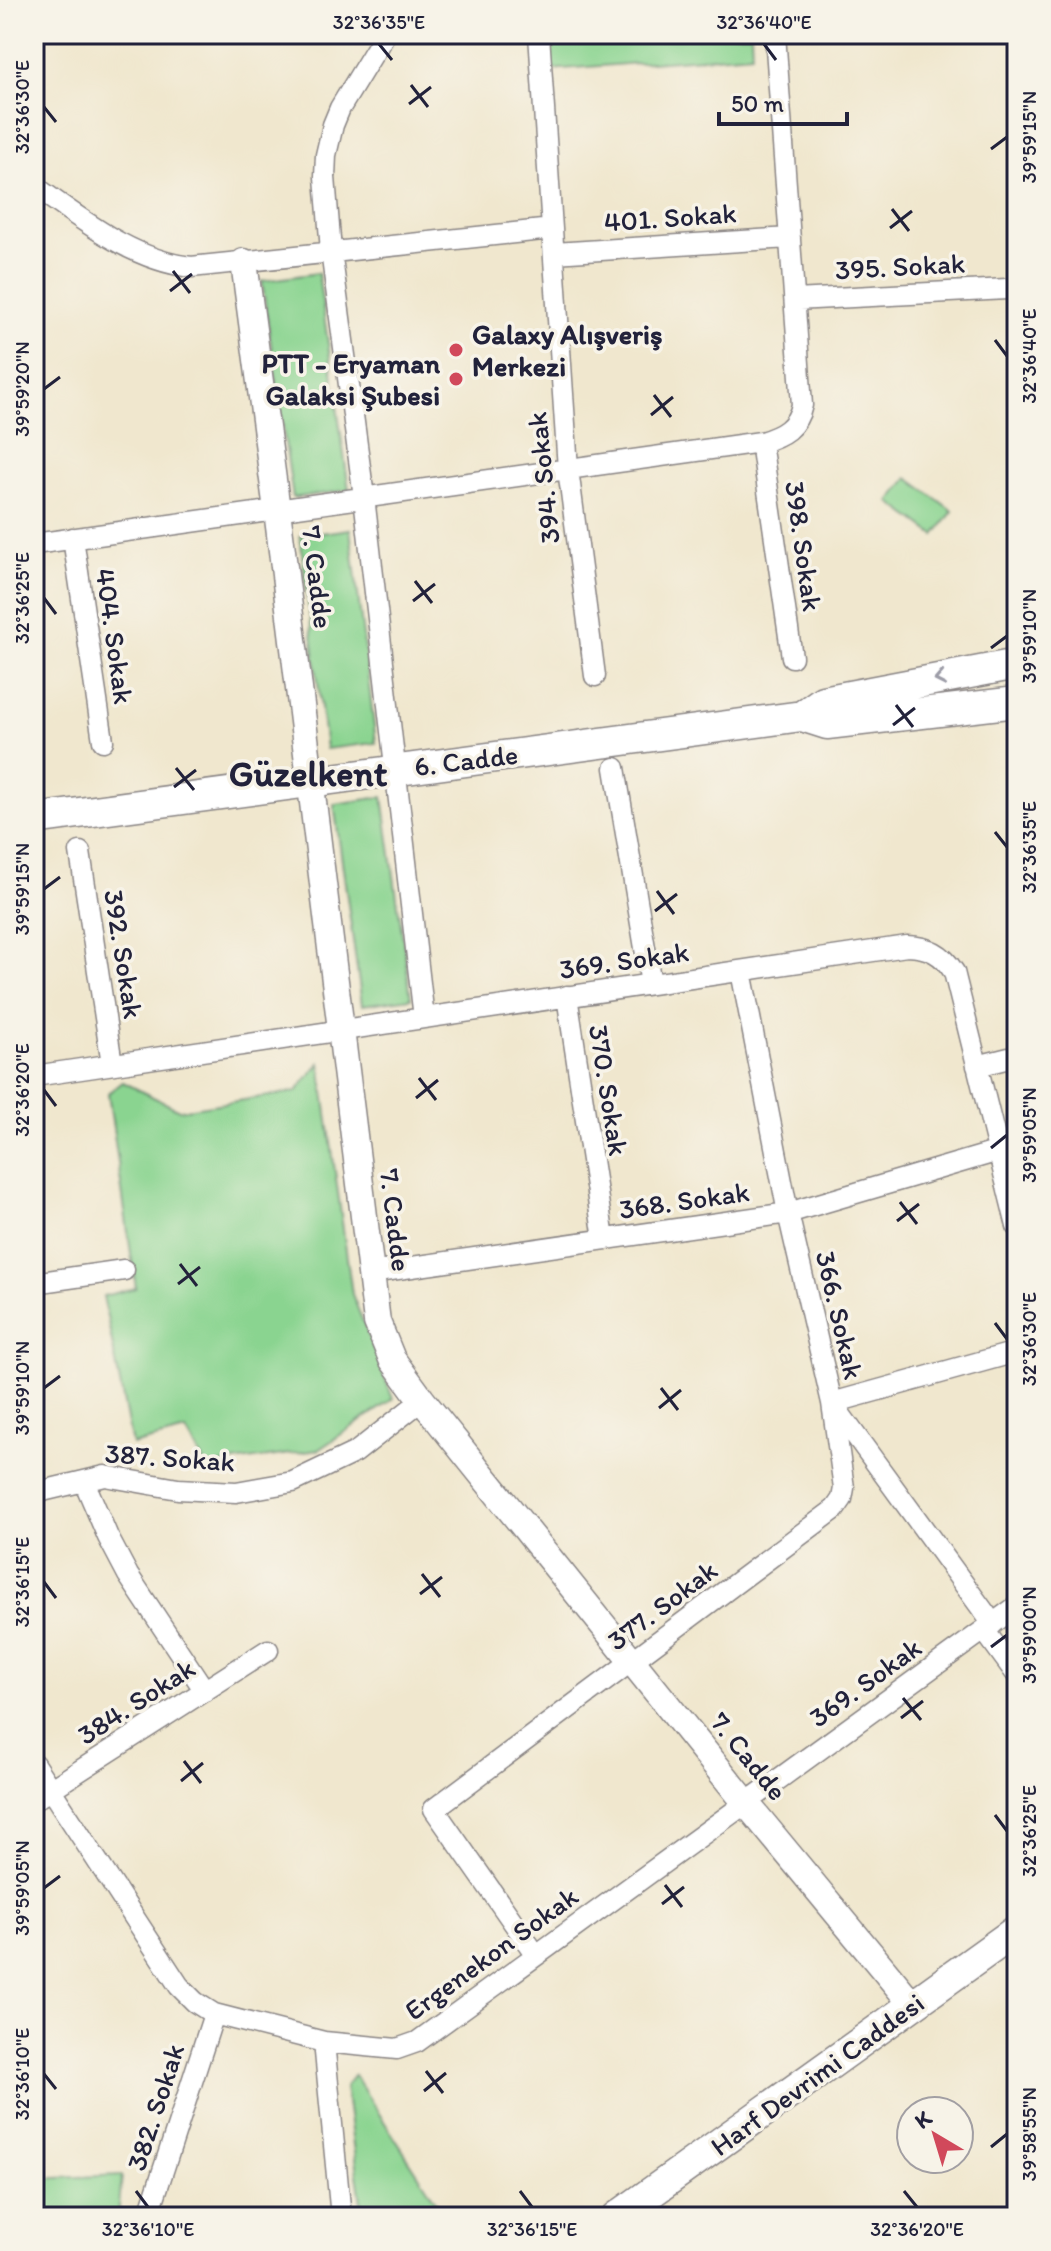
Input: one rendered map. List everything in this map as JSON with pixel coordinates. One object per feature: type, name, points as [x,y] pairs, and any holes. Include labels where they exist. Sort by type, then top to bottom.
[{"type":"main road","name":"6. Cadde","points":[[802,716],[823,701],[1017,664]]},
{"type":"main road","name":"6. Cadde","points":[[34,819],[802,716],[827,724],[1017,702]]},
{"type":"main road","name":"Harf Devrimi Caddesi","points":[[617,2217],[1017,1930]]},
{"type":"street","name":"7. Cadde","points":[[385,34],[340,108],[328,140],[325,177],[331,251],[397,769],[424,1018]]},
{"type":"street","name":"394. Sokak","points":[[539,34],[568,469],[595,676]]},
{"type":"street","points":[[34,544],[761,442],[788,431],[800,416],[802,405],[775,34]]},
{"type":"street","points":[[34,186],[100,231],[159,261],[191,267],[552,229]]},
{"type":"street","name":"401. Sokak","points":[[554,253],[790,238]]},
{"type":"street","name":"7. Cadde","points":[[244,262],[377,1322],[392,1359],[422,1400],[913,2005]]},
{"type":"street","name":"395. Sokak","points":[[795,300],[1007,289]]},
{"type":"street","name":"398. Sokak","points":[[761,442],[792,657]]},
{"type":"street","name":"404. Sokak","points":[[73,538],[103,741]]},
{"type":"street","points":[[615,768],[651,984]]},
{"type":"street","name":"392. Sokak","points":[[80,852],[112,1064]]},
{"type":"street","name":"369. Sokak","points":[[34,1076],[907,946],[935,951],[954,972],[1017,1226]]},
{"type":"street","name":"366. Sokak","points":[[741,971],[788,1213],[832,1403],[989,1627],[1017,1675]]},
{"type":"street","name":"370. Sokak","points":[[567,996],[604,1239]]},
{"type":"street","points":[[977,1066],[1017,1056]]},
{"type":"street","name":"368. Sokak","points":[[370,1273],[788,1213],[999,1151]]},
{"type":"street","points":[[34,1283],[124,1270]]},
{"type":"street","points":[[832,1403],[1016,1352]]},
{"type":"street","name":"387. Sokak","points":[[34,1493],[105,1476],[178,1489],[236,1492],[293,1482],[356,1452],[422,1400]]},
{"type":"street","name":"377. Sokak","points":[[536,1955],[434,1809],[835,1509],[842,1499],[844,1488],[832,1403]]},
{"type":"street","points":[[84,1481],[128,1575],[205,1691]]},
{"type":"street","name":"369. Sokak","points":[[746,1803],[1017,1606]]},
{"type":"street","name":"384. Sokak","points":[[42,1795],[268,1650]]},
{"type":"street","name":"Ergenekon Sokak","points":[[34,1764],[42,1795],[179,1986],[195,2002],[214,2014],[324,2042],[397,2049],[417,2042],[746,1803]]},
{"type":"street","name":"382. Sokak","points":[[148,2217],[214,2014]]},
{"type":"street","points":[[324,2042],[341,2217]]},
{"type":"green space","points":[[547,34],[751,34],[752,54],[550,70]]},
{"type":"green space","points":[[318,273],[349,490],[293,498],[262,281]]},
{"type":"green space","points":[[908,478],[953,511],[935,535],[890,502]]},
{"type":"green space","points":[[350,529],[376,743],[326,749],[300,536]]},
{"type":"green space","points":[[383,797],[411,998],[362,1005],[334,804]]},
{"type":"green space","points":[[320,1063],[352,1294],[393,1399],[318,1450],[206,1466],[186,1431],[132,1445],[103,1296],[136,1288],[108,1093],[123,1082],[179,1110],[296,1092]]},
{"type":"green space","points":[[354,2075],[446,2217],[363,2217],[345,2087]]},
{"type":"green space","points":[[122,2175],[118,2217],[34,2217],[34,2179]]},
{"type":"place","name":"Galaxy Alışveriş Merkezi","points":[[456,350]]},
{"type":"place","name":"PTT - Eryaman Galaksi Şubesi","points":[[456,379]]},
{"type":"district","name":"Güzelkent","points":[[308,773]]}]
